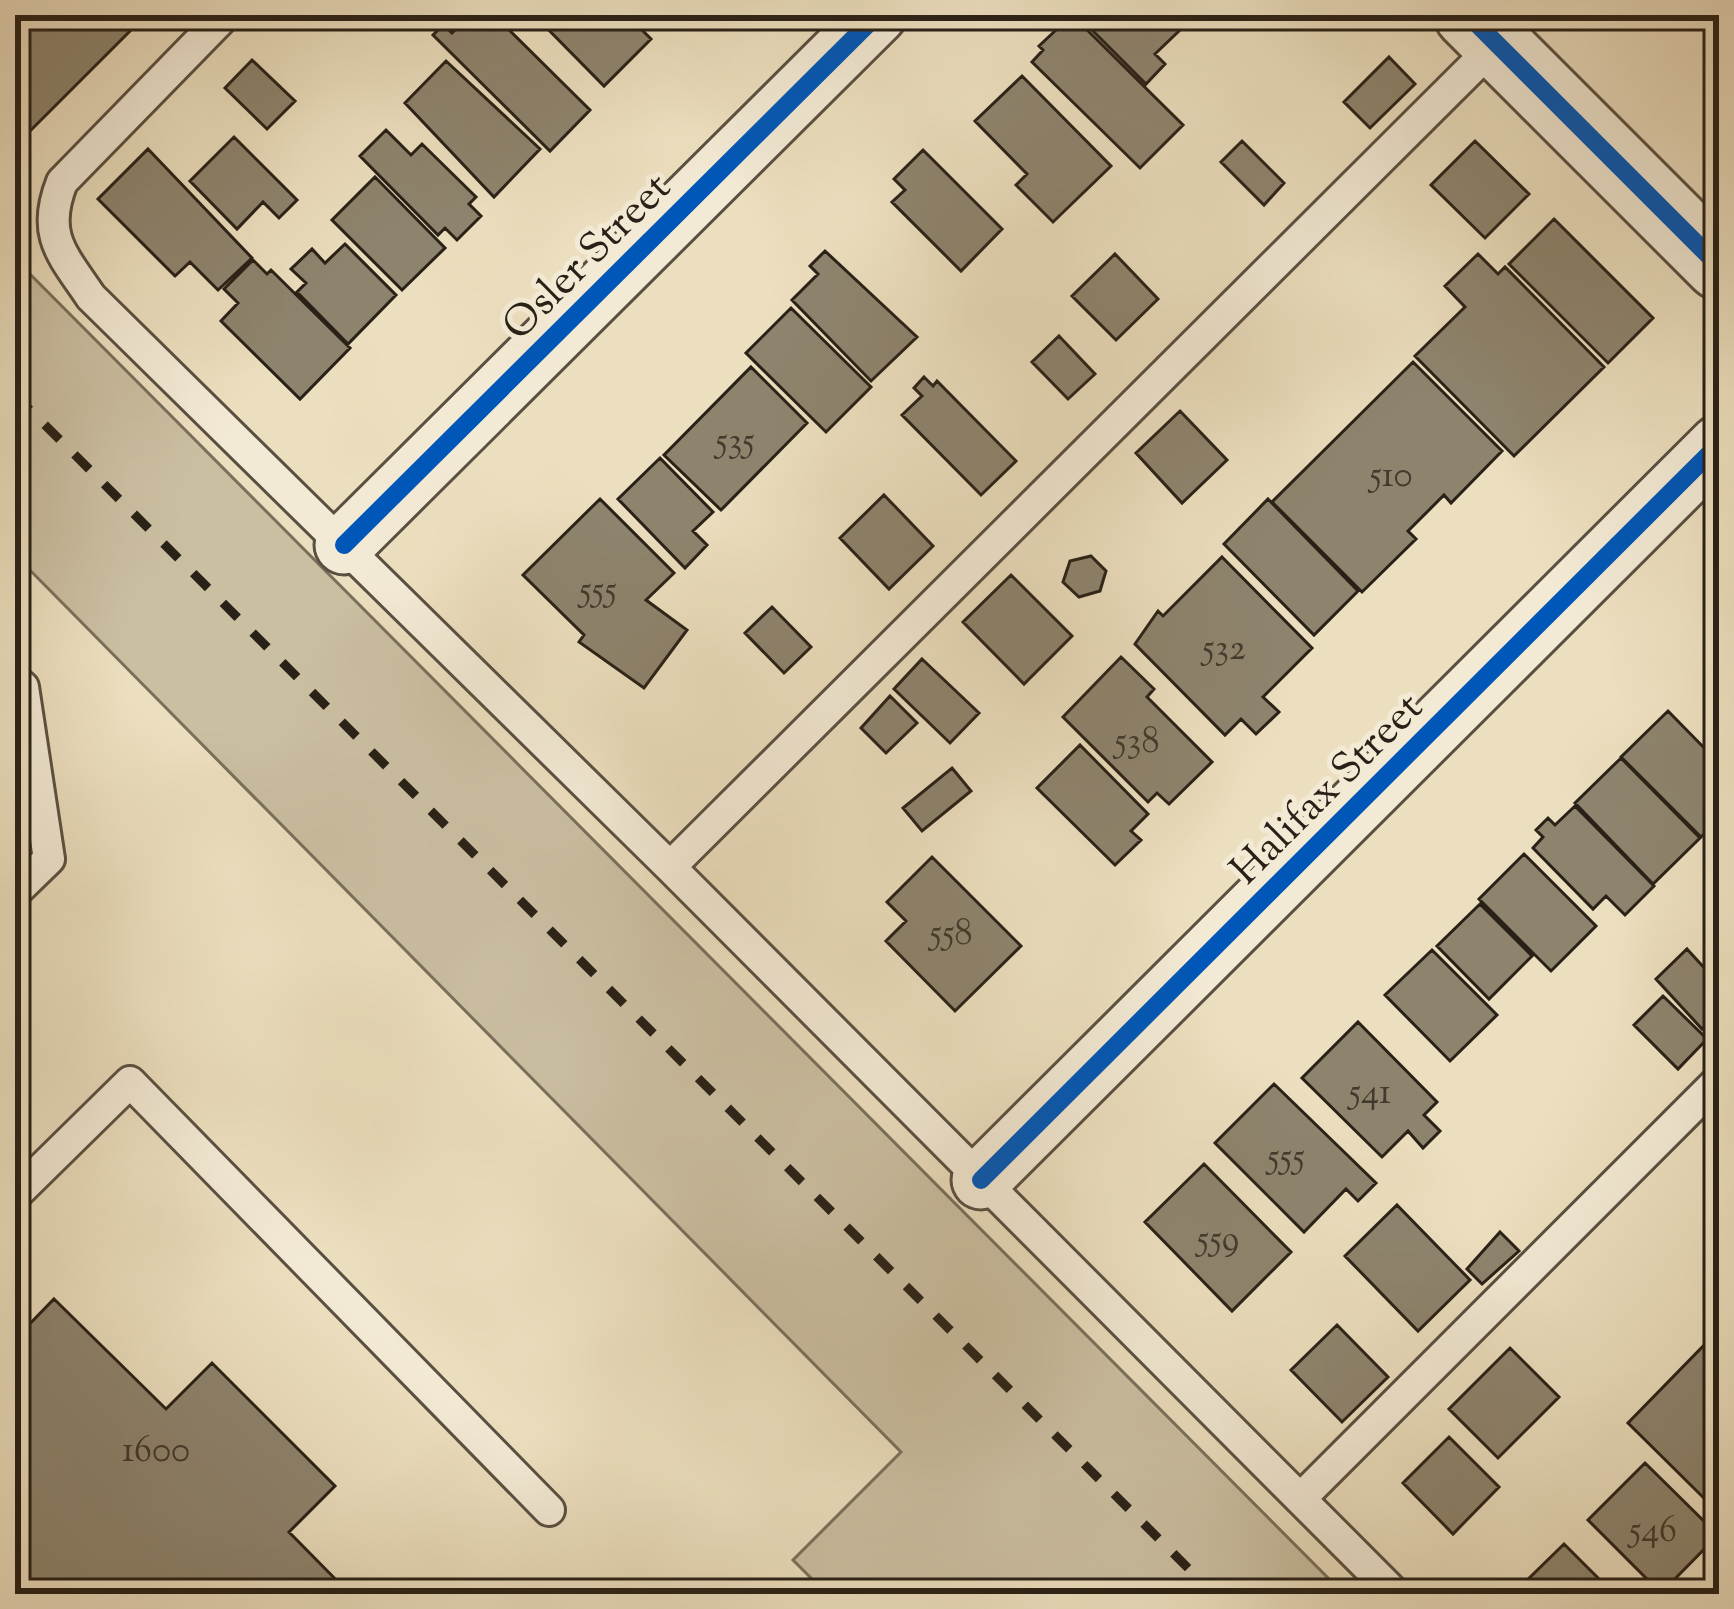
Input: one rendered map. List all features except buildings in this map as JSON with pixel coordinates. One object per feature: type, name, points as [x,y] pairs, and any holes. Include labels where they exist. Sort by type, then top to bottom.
[{"type":"street","name":"Osler Street","points":[[344,545],[877,15]]},
{"type":"street","points":[[1496,25],[1719,266]]},
{"type":"street","name":"Halifax Street","points":[[981,1180],[1719,444]]},
{"type":"lane","points":[[225,15],[62,182],[50,211],[56,246],[91,297],[670,867],[1395,1594]]},
{"type":"lane","points":[[670,867],[1496,25]]},
{"type":"lane","points":[[15,680],[23,687],[49,859],[15,892]]},
{"type":"lane","points":[[1300,1499],[1719,1079]]},
{"type":"lane","points":[[15,1195],[130,1082],[549,1510]]},
{"type":"shaded area","points":[[15,259],[1344,1594],[827,1594],[793,1560],[901,1452],[15,555]]},
{"type":"railway","points":[[15,395],[1214,1594]]},
{"type":"cycle path","points":[[344,545],[877,15]]},
{"type":"cycle path","points":[[1468,15],[1719,266]]},
{"type":"cycle path","points":[[981,1180],[1719,444]]}]
